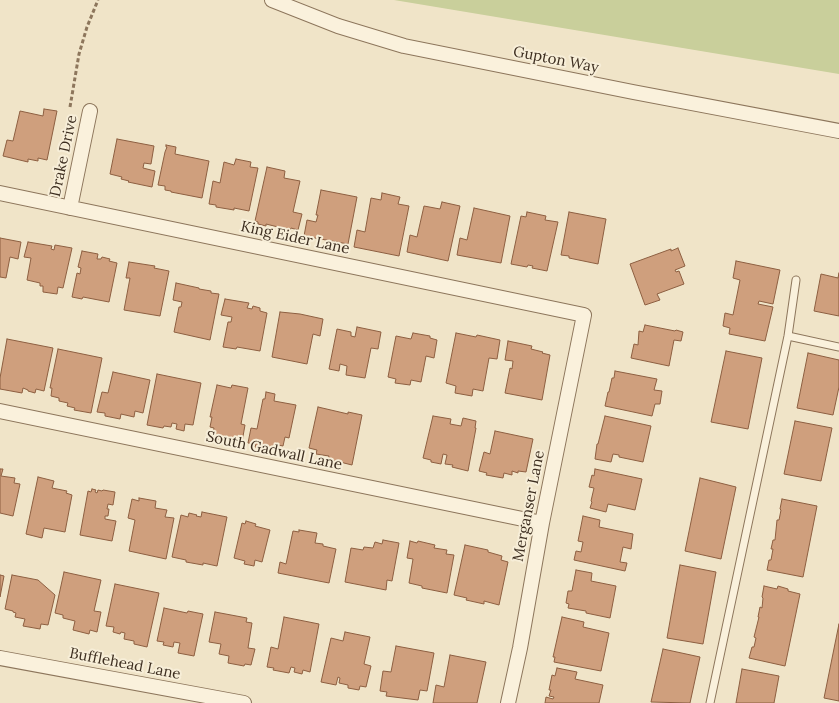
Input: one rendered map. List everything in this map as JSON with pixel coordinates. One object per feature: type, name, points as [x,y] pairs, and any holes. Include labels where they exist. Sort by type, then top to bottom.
[{"type":"street","name":"Gupton Way","points":[[272,0],[338,26],[404,46],[839,131]]},
{"type":"street","name":"Drake Drive","points":[[70,208],[90,111]]},
{"type":"street","name":"King Eider Lane","points":[[0,193],[584,315]]},
{"type":"street","name":"Merganser Lane","points":[[508,703],[584,315]]},
{"type":"street","name":"South Gadwall Lane","points":[[0,411],[542,523]]},
{"type":"street","name":"Bufflehead Lane","points":[[0,658],[244,703]]},
{"type":"lane","points":[[710,703],[788,336],[796,280]]},
{"type":"lane","points":[[788,336],[839,347]]},
{"type":"path","points":[[70,107],[79,54],[98,0]]},
{"type":"green space","points":[[394,0],[839,0],[839,74]]},
{"type":"building","points":[[44,109],[57,111],[47,160],[38,158],[38,161],[28,159],[28,162],[3,156],[7,140],[13,141],[20,111],[43,116]]},
{"type":"building","points":[[117,139],[154,146],[151,164],[144,163],[143,168],[155,171],[152,187],[128,182],[121,179],[122,177],[110,174]]},
{"type":"building","points":[[166,145],[176,147],[175,154],[209,161],[202,198],[171,192],[165,190],[165,186],[158,185]]},
{"type":"building","points":[[236,159],[251,162],[250,167],[258,168],[249,211],[216,207],[216,205],[209,204],[213,181],[220,183],[224,162],[234,165]]},
{"type":"building","points":[[267,167],[285,171],[284,178],[300,181],[293,212],[302,214],[298,230],[266,224],[266,226],[255,221]]},
{"type":"building","points":[[321,190],[357,197],[348,244],[304,236],[307,220],[316,222]]},
{"type":"building","points":[[382,193],[400,197],[398,204],[409,206],[399,256],[354,247],[357,230],[365,232],[371,198],[381,200]]},
{"type":"building","points":[[442,202],[460,206],[448,261],[407,252],[410,235],[417,237],[424,206],[440,209]]},
{"type":"building","points":[[474,208],[510,216],[501,263],[457,255],[460,238],[467,240]]},
{"type":"building","points":[[527,212],[546,216],[545,220],[558,222],[547,271],[532,268],[533,266],[528,265],[527,267],[511,264],[521,216],[526,217]]},
{"type":"building","points":[[569,212],[606,219],[598,264],[561,255]]},
{"type":"building","points":[[0,238],[21,242],[18,259],[10,257],[6,278],[0,277]]},
{"type":"building","points":[[28,242],[52,246],[51,249],[54,250],[55,245],[72,248],[63,288],[58,287],[57,294],[43,292],[43,286],[40,286],[40,283],[27,280],[31,258],[24,257]]},
{"type":"building","points":[[678,248],[685,266],[675,270],[676,272],[679,271],[684,284],[657,294],[660,300],[645,305],[630,264]]},
{"type":"building","points":[[82,251],[98,254],[97,259],[102,257],[117,263],[109,302],[72,297],[77,273],[80,274],[81,268],[78,267]]},
{"type":"building","points":[[736,261],[780,270],[773,304],[759,301],[758,304],[773,307],[765,341],[729,334],[730,328],[723,326],[725,313],[733,315],[740,280],[733,278]]},
{"type":"building","points":[[129,262],[155,266],[154,268],[169,271],[160,316],[124,310],[130,278],[126,278]]},
{"type":"building","points":[[839,273],[839,316],[814,311],[821,274],[838,278]]},
{"type":"building","points":[[176,283],[219,294],[210,340],[174,332],[179,307],[181,307],[182,302],[173,300]]},
{"type":"building","points":[[225,299],[249,303],[247,308],[252,309],[253,306],[267,313],[260,351],[237,347],[236,349],[223,347],[228,322],[231,322],[232,317],[221,315]]},
{"type":"building","points":[[280,312],[323,319],[320,336],[313,334],[307,364],[272,357]]},
{"type":"building","points":[[645,325],[683,332],[681,341],[674,340],[669,366],[631,358],[634,344],[638,345],[639,331],[643,332]]},
{"type":"building","points":[[357,327],[381,332],[378,349],[371,348],[365,378],[346,375],[347,366],[340,364],[339,371],[329,369],[337,329],[351,332],[351,336],[355,337]]},
{"type":"building","points":[[413,333],[430,336],[430,338],[437,340],[434,358],[426,356],[421,382],[411,380],[410,385],[395,383],[396,379],[388,377],[396,336],[411,339]]},
{"type":"building","points":[[456,333],[500,340],[497,359],[489,358],[483,391],[473,389],[472,396],[455,393],[456,386],[446,383]]},
{"type":"building","points":[[7,339],[53,348],[44,391],[36,389],[35,393],[23,388],[22,393],[0,389],[0,378]]},
{"type":"building","points":[[508,341],[532,346],[531,349],[550,355],[542,400],[505,393],[513,361],[505,360]]},
{"type":"building","points":[[58,349],[102,358],[91,413],[74,410],[75,408],[67,406],[68,403],[59,401],[59,398],[51,396],[52,388],[50,388]]},
{"type":"building","points":[[726,351],[762,358],[748,429],[711,422]]},
{"type":"building","points":[[808,353],[839,360],[839,387],[833,415],[797,408]]},
{"type":"building","points":[[615,371],[657,379],[654,390],[662,391],[660,404],[655,404],[652,416],[605,406]]},
{"type":"building","points":[[113,372],[150,380],[143,413],[135,411],[134,417],[121,414],[120,419],[97,412],[102,392],[108,393]]},
{"type":"building","points":[[157,374],[201,383],[193,425],[185,424],[184,431],[176,429],[177,424],[172,423],[171,427],[164,426],[163,428],[147,425]]},
{"type":"building","points":[[217,385],[231,388],[232,385],[248,388],[241,424],[245,425],[242,442],[212,438],[214,428],[210,427],[212,417],[210,417]]},
{"type":"building","points":[[266,392],[275,394],[274,401],[296,405],[289,438],[285,437],[283,446],[274,444],[272,450],[255,447],[256,444],[248,443],[251,428],[257,429]]},
{"type":"building","points":[[318,407],[348,414],[348,412],[362,415],[352,465],[328,459],[329,456],[316,454],[317,450],[309,448]]},
{"type":"building","points":[[433,416],[451,419],[450,424],[461,426],[463,418],[476,421],[468,471],[445,464],[447,455],[443,454],[441,464],[423,458]]},
{"type":"building","points":[[605,416],[651,426],[643,462],[613,454],[611,462],[595,459]]},
{"type":"building","points":[[795,421],[832,428],[821,481],[784,474]]},
{"type":"building","points":[[495,431],[533,439],[526,472],[518,471],[518,473],[512,471],[512,475],[504,473],[503,478],[486,475],[487,473],[479,471],[484,452],[490,454]]},
{"type":"building","points":[[0,469],[3,469],[1,476],[15,478],[14,483],[20,484],[13,516],[0,513]]},
{"type":"building","points":[[595,469],[642,479],[635,510],[608,504],[606,512],[590,508],[594,488],[589,487]]},
{"type":"building","points":[[38,477],[54,481],[52,488],[67,491],[66,493],[72,495],[65,532],[44,528],[42,538],[26,534]]},
{"type":"building","points":[[700,478],[736,487],[721,559],[685,551]]},
{"type":"building","points":[[92,489],[96,490],[95,492],[97,493],[98,490],[115,492],[113,505],[108,504],[108,516],[105,516],[105,519],[116,521],[112,541],[80,535],[88,491],[91,492]]},
{"type":"building","points":[[139,498],[156,501],[155,508],[167,510],[165,517],[174,518],[166,559],[129,551],[135,520],[128,518],[132,499],[139,501]]},
{"type":"building","points":[[782,499],[817,506],[803,577],[767,570],[769,560],[771,560],[773,549],[771,549],[773,540],[775,540]]},
{"type":"building","points":[[202,512],[227,517],[217,566],[186,562],[186,560],[172,557],[181,515],[188,517],[189,513],[201,517]]},
{"type":"building","points":[[583,516],[600,520],[599,527],[633,534],[631,549],[623,547],[620,562],[627,563],[625,571],[574,560],[576,551],[581,552],[583,542],[578,541]]},
{"type":"building","points":[[246,521],[256,524],[255,526],[270,530],[262,562],[255,560],[254,566],[244,564],[245,561],[234,558],[242,523],[245,524]]},
{"type":"building","points":[[299,530],[317,533],[315,543],[336,549],[329,583],[278,573],[280,562],[286,564],[293,531],[299,532]]},
{"type":"building","points":[[383,540],[399,543],[392,581],[387,580],[386,590],[345,582],[351,548],[363,550],[364,547],[373,548],[375,542],[382,544]]},
{"type":"building","points":[[410,541],[435,545],[434,548],[447,550],[446,554],[454,555],[447,593],[422,588],[422,586],[409,583],[413,559],[407,558]]},
{"type":"building","points":[[465,545],[488,550],[488,552],[502,556],[501,560],[508,562],[499,605],[484,601],[484,604],[466,600],[467,598],[454,595]]},
{"type":"building","points":[[680,565],[716,572],[703,644],[667,638]]},
{"type":"building","points":[[576,570],[592,573],[591,581],[616,586],[610,618],[568,608],[569,604],[566,603],[568,591],[572,591]]},
{"type":"building","points":[[64,572],[101,580],[94,611],[101,612],[97,632],[90,630],[89,634],[73,630],[75,621],[63,618],[63,615],[55,613]]},
{"type":"building","points":[[0,575],[4,576],[0,597]]},
{"type":"building","points":[[12,575],[38,580],[55,595],[48,625],[41,624],[40,629],[23,626],[25,619],[15,617],[16,613],[5,609]]},
{"type":"building","points":[[115,584],[159,593],[147,647],[124,639],[125,633],[113,632],[114,627],[106,626]]},
{"type":"building","points":[[764,586],[777,589],[778,586],[800,594],[785,666],[749,658],[756,638],[754,637],[760,607],[762,608]]},
{"type":"building","points":[[164,608],[203,614],[194,656],[178,653],[180,643],[174,642],[173,647],[163,645],[164,642],[157,641]]},
{"type":"building","points":[[215,612],[247,618],[246,622],[252,623],[248,648],[255,649],[251,665],[245,664],[244,666],[228,663],[229,656],[219,654],[221,644],[209,642]]},
{"type":"building","points":[[284,617],[319,624],[310,672],[303,670],[302,674],[294,672],[295,668],[291,667],[289,673],[267,667],[271,647],[278,649]]},
{"type":"building","points":[[562,617],[584,622],[583,627],[609,633],[601,671],[554,662],[555,657],[553,657]]},
{"type":"building","points":[[839,624],[839,701],[824,698]]},
{"type":"building","points":[[345,632],[370,637],[364,664],[371,666],[366,687],[360,686],[359,690],[348,688],[348,685],[339,683],[340,678],[338,677],[336,685],[321,682],[331,638],[343,641]]},
{"type":"building","points":[[396,646],[434,653],[427,691],[420,690],[418,700],[386,696],[387,692],[380,691],[383,671],[391,672]]},
{"type":"building","points":[[663,649],[700,657],[690,703],[651,702]]},
{"type":"building","points":[[450,655],[486,662],[477,703],[433,703],[436,685],[444,687]]},
{"type":"building","points":[[557,668],[577,672],[575,679],[603,685],[599,703],[545,703],[546,697],[553,699],[554,697],[549,696],[551,690],[549,690],[552,675],[555,676]]},
{"type":"building","points":[[742,669],[779,676],[774,703],[736,703]]}]
